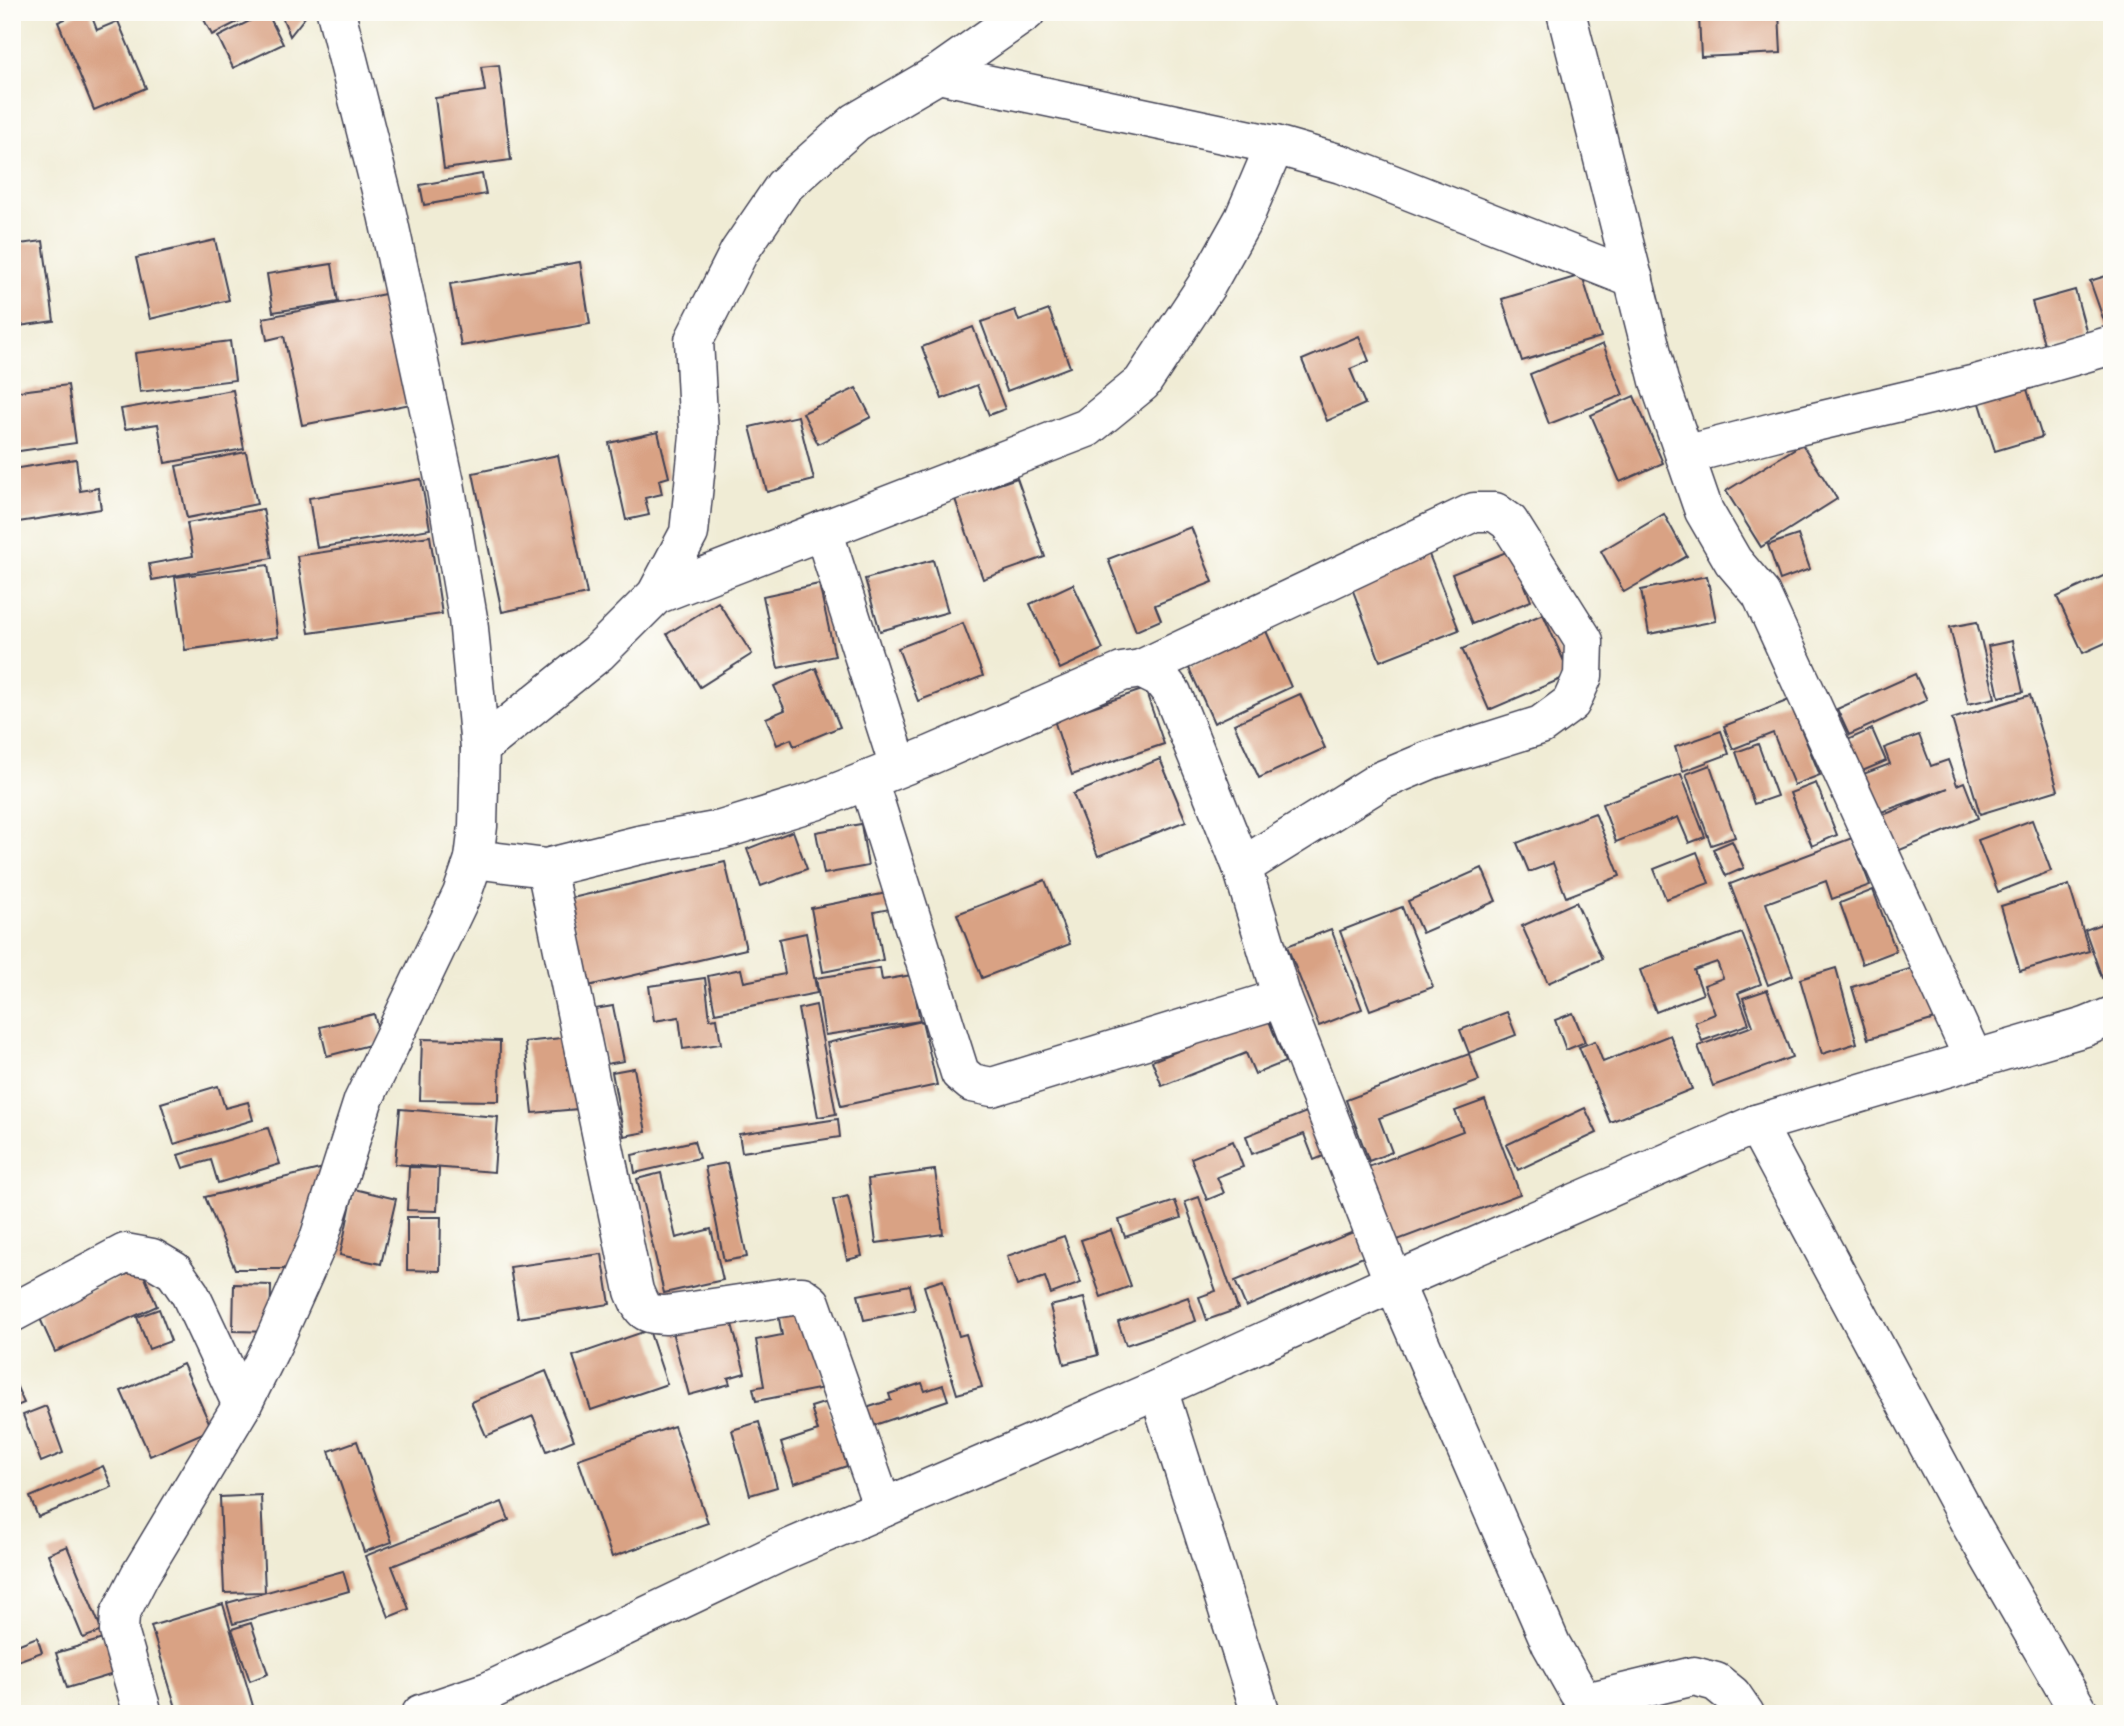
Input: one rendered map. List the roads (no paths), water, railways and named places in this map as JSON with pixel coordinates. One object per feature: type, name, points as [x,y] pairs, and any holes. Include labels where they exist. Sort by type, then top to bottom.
[{"type":"street","points":[[143,1714],[119,1630],[120,1614],[140,1575],[242,1405],[273,1343],[318,1242],[363,1101],[462,894],[474,859],[478,826],[480,748],[468,618],[445,482],[387,214],[336,12]]},
{"type":"street","points":[[480,748],[598,653],[656,595],[689,533],[699,436],[694,340],[739,252],[784,186],[856,122],[938,74],[1026,12]]},
{"type":"street","points":[[1566,12],[1659,382],[1704,511],[1733,561],[1760,594],[1771,615],[1974,1060]]},
{"type":"street","points":[[938,74],[1275,145],[1341,164],[1634,279]]},
{"type":"street","points":[[656,595],[1087,428],[1142,383],[1206,286],[1244,218],[1275,145]]},
{"type":"street","points":[[1685,455],[1976,384],[2112,345]]},
{"type":"street","points":[[474,859],[546,868],[639,845],[721,830],[815,801],[1110,677],[1141,669],[1474,512],[1495,512],[1509,522],[1584,641],[1583,676],[1571,703],[1541,725],[1430,760],[1380,781],[1242,867]]},
{"type":"street","points":[[823,530],[960,1073],[972,1083],[992,1087],[1282,998]]},
{"type":"street","points":[[1141,669],[1161,679],[1172,693],[1242,867],[1282,998],[1394,1283],[1551,1644],[1577,1692],[1591,1701],[1694,1676],[1716,1682],[1732,1695],[1745,1714]]},
{"type":"street","points":[[546,868],[634,1291],[641,1309],[649,1314],[666,1315],[793,1296],[802,1296],[811,1303],[883,1508]]},
{"type":"street","points":[[421,1714],[489,1691],[779,1553],[1158,1389],[1756,1124],[2085,1027],[2112,1016]]},
{"type":"street","points":[[1756,1124],[1971,1525],[2081,1714]]},
{"type":"street","points":[[12,1313],[125,1254],[152,1258],[174,1271],[190,1294],[242,1405]]},
{"type":"street","points":[[1158,1389],[1261,1714]]}]
